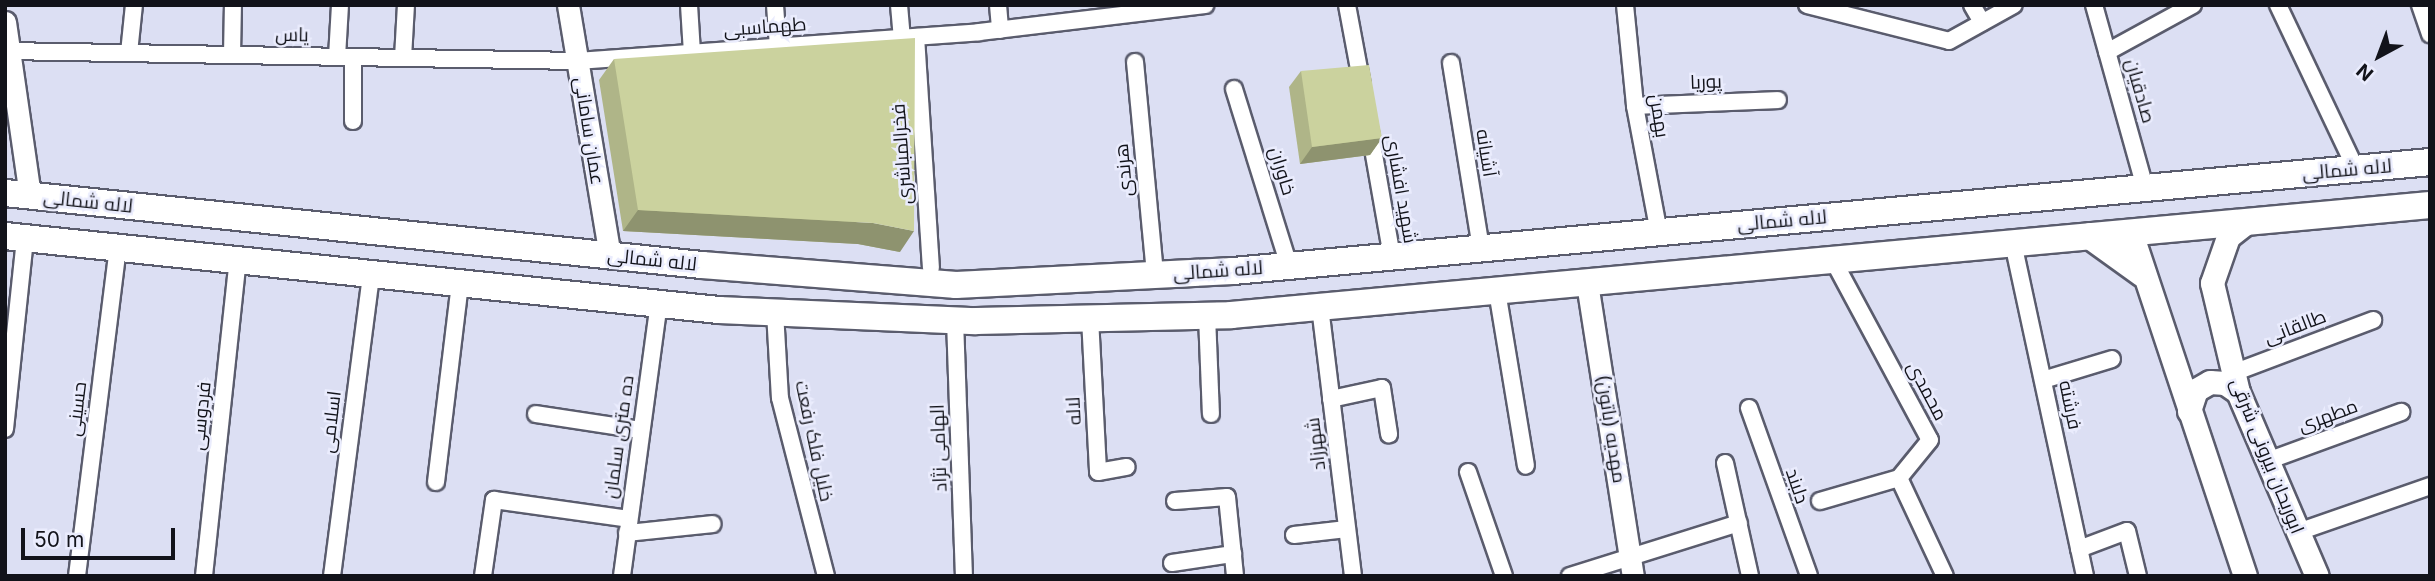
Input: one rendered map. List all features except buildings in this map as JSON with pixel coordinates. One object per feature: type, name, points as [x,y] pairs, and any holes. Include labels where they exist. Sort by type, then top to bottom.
[{"type":"main road","name":"لاله شمالی","points":[[17,195],[610,256],[956,285],[1250,270],[2430,162]]},
{"type":"main road","points":[[15,237],[659,303],[775,312],[955,320],[1248,314],[2430,205]]},
{"type":"main road","points":[[181,254],[220,252],[230,240],[227,232],[209,214]]},
{"type":"main road","name":"ابوریحان بیرونی شرقی","points":[[2247,222],[2228,237],[2212,283],[2235,382],[2270,460],[2316,576]]},
{"type":"main road","points":[[290,265],[275,246],[274,236],[290,228],[320,226]]},
{"type":"main road","points":[[2131,233],[2245,576]]},
{"type":"main road","points":[[2090,236],[2143,274]]},
{"type":"main road","points":[[1248,314],[1250,270]]},
{"type":"main road","points":[[2189,411],[2192,396],[2203,385],[2235,382]]},
{"type":"street","points":[[129,53],[134,5]]},
{"type":"street","points":[[232,55],[233,5]]},
{"type":"street","points":[[340,5],[353,121]]},
{"type":"street","points":[[403,58],[406,5]]},
{"type":"street","name":"عمان سامانی","points":[[568,5],[610,256]]},
{"type":"street","points":[[689,5],[692,53]]},
{"type":"street","points":[[775,5],[778,47]]},
{"type":"street","name":"فخرالمباشری","points":[[900,5],[909,37],[930,268]]},
{"type":"street","points":[[998,5],[1000,30]]},
{"type":"street","name":"طهماسبی","points":[[578,61],[1000,30],[1076,13],[1205,5]]},
{"type":"street","name":"شهید افشاری","points":[[1347,5],[1392,257]]},
{"type":"street","name":"بهمن","points":[[1625,5],[1636,106],[1659,233]]},
{"type":"street","points":[[1807,5],[1949,41],[2014,5]]},
{"type":"street","points":[[1972,5],[1982,22]]},
{"type":"street","name":"صادقیان","points":[[2094,5],[2145,188]]},
{"type":"street","points":[[2107,52],[2193,5]]},
{"type":"street","points":[[2278,5],[2356,169]]},
{"type":"street","points":[[2420,5],[2430,34]]},
{"type":"street","points":[[5,22],[17,195]]},
{"type":"street","name":"یاس","points":[[8,51],[578,61]]},
{"type":"street","name":"هرندی","points":[[1135,62],[1155,275]]},
{"type":"street","name":"آشیانه","points":[[1451,63],[1481,249]]},
{"type":"street","name":"خاوران","points":[[1234,89],[1289,266]]},
{"type":"street","name":"پوریا","points":[[1636,106],[1778,100]]},
{"type":"street","points":[[5,429],[15,237]]},
{"type":"street","name":"فرشته","points":[[2013,243],[2085,576]]},
{"type":"street","name":"حسینی","points":[[77,576],[118,248]]},
{"type":"street","name":"فردوسی","points":[[205,576],[239,260]]},
{"type":"street","name":"محمدی","points":[[1833,260],[1930,440],[1899,478]]},
{"type":"street","name":"اسلامی","points":[[332,576],[371,274]]},
{"type":"street","points":[[436,482],[460,283]]},
{"type":"street","name":"مهدیه (باتون)","points":[[1587,283],[1631,565]]},
{"type":"street","points":[[1497,291],[1526,466]]},
{"type":"street","name":"ده متری سلمان","points":[[622,576],[659,303]]},
{"type":"street","name":"شهرزاد","points":[[1320,307],[1353,576]]},
{"type":"street","name":"خلیل فلک رفعت","points":[[775,312],[780,398],[826,576]]},
{"type":"street","points":[[1207,316],[1211,414]]},
{"type":"street","name":"لاله","points":[[1090,318],[1098,472],[1127,467]]},
{"type":"street","name":"الهامی نژاد","points":[[955,320],[964,576]]},
{"type":"street","name":"طالقانی","points":[[2235,382],[2373,320]]},
{"type":"street","points":[[2043,380],[2112,359]]},
{"type":"street","points":[[1331,398],[1382,388],[1389,434]]},
{"type":"street","name":"دلبند","points":[[1749,408],[1809,576]]},
{"type":"street","name":"مطهری","points":[[2270,460],[2401,412]]},
{"type":"street","points":[[536,414],[641,430]]},
{"type":"street","points":[[1726,463],[1750,576]]},
{"type":"street","points":[[1468,472],[1504,576]]},
{"type":"street","points":[[1820,501],[1899,478],[1945,576]]},
{"type":"street","points":[[2298,532],[2430,486]]},
{"type":"street","points":[[1175,501],[1227,497],[1235,576]]},
{"type":"street","points":[[483,576],[494,500],[628,526],[713,524]]},
{"type":"street","points":[[1570,576],[1631,565],[1739,523]]},
{"type":"street","points":[[1294,535],[1347,530]]},
{"type":"street","points":[[2079,549],[2127,531],[2138,576]]},
{"type":"street","points":[[1172,563],[1233,554]]}]
